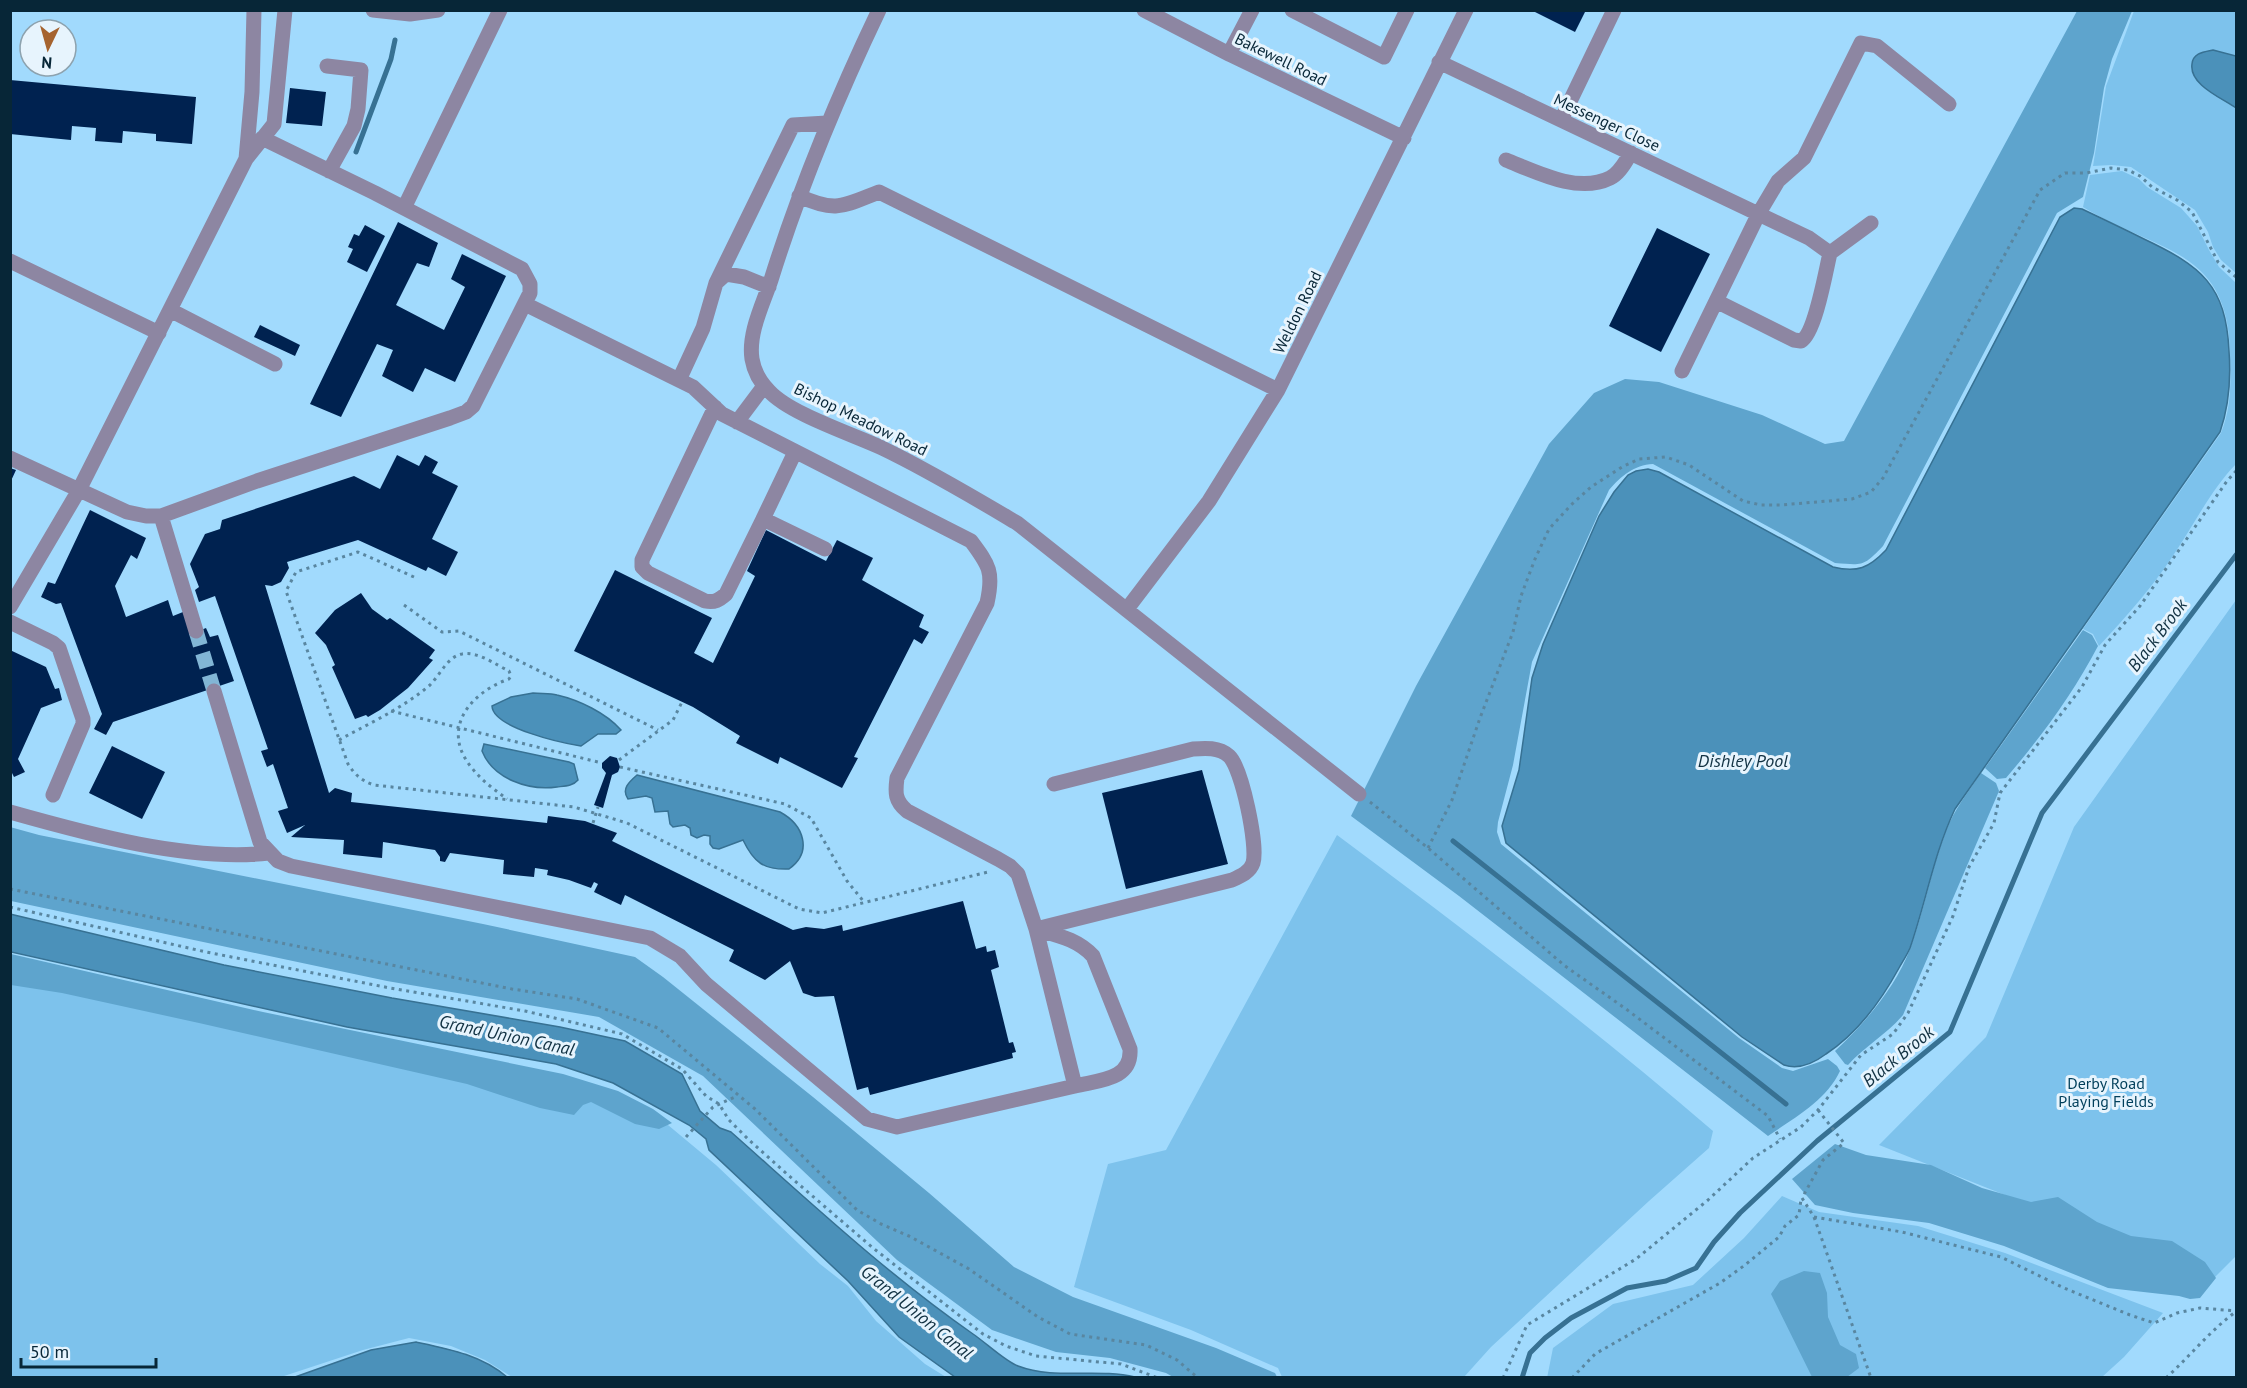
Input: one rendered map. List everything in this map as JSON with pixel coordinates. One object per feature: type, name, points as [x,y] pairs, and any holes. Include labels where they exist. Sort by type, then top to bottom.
[{"type":"street","points":[[246,159],[252,92],[255,10]]},
{"type":"street","points":[[10,608],[79,490],[246,159],[274,123],[285,10]]},
{"type":"street","points":[[373,10],[411,14],[438,10]]},
{"type":"street","points":[[404,208],[500,10]]},
{"type":"street","name":"Bishop Meadow Road","points":[[879,10],[827,123],[799,196],[769,286],[754,333],[752,358],[758,377],[770,393],[796,409],[883,449],[976,498],[1017,523],[1359,794]]},
{"type":"street","name":"Bakewell Road","points":[[1143,10],[1404,138]]},
{"type":"street","points":[[1229,54],[1252,10]]},
{"type":"street","points":[[1292,10],[1384,57],[1407,10]]},
{"type":"street","name":"Weldon Road","points":[[1127,609],[1209,501],[1278,390],[1466,10]]},
{"type":"street","points":[[1561,120],[1614,10]]},
{"type":"street","points":[[1682,371],[1759,213],[1778,181],[1804,158],[1861,44],[1877,45],[1949,104]]},
{"type":"street","name":"Messenger Close","points":[[1439,62],[1759,213],[1809,238],[1830,253]]},
{"type":"street","points":[[327,66],[361,70],[358,110],[354,126],[329,171]]},
{"type":"street","points":[[679,380],[703,328],[716,283],[794,125],[827,123]]},
{"type":"street","points":[[10,458],[127,512],[161,516],[466,412],[473,406],[530,292],[530,284],[522,269],[262,138]]},
{"type":"street","points":[[1506,160],[1561,180],[1582,183],[1598,182],[1611,177],[1622,168],[1631,153]]},
{"type":"street","points":[[799,196],[819,206],[836,208],[879,192],[1278,390]]},
{"type":"street","points":[[1716,301],[1794,340],[1801,341],[1807,336],[1818,304],[1830,253],[1871,223]]},
{"type":"street","points":[[10,261],[159,333]]},
{"type":"street","points":[[716,283],[726,274],[744,277],[769,286]]},
{"type":"street","points":[[525,304],[693,387],[722,414],[971,541],[986,561],[992,582],[987,603],[897,778],[895,792],[898,803],[907,811],[1010,866],[1018,874],[1036,929],[1075,1086]]},
{"type":"street","points":[[170,310],[275,364]]},
{"type":"street","points":[[737,422],[764,386]]},
{"type":"street","points":[[715,407],[642,560],[642,567],[648,573],[705,601],[720,600],[726,594],[795,452]]},
{"type":"street","points":[[161,516],[196,631]]},
{"type":"street","points":[[763,519],[825,549]]},
{"type":"street","points":[[10,622],[59,648],[83,718],[84,724],[52,795]]},
{"type":"street","points":[[214,691],[260,842],[278,861],[291,866],[650,938],[680,956],[706,984],[867,1119],[897,1127],[1105,1079],[1119,1074],[1126,1068],[1130,1059],[1130,1048],[1093,956],[1083,945],[1036,929]]},
{"type":"street","points":[[1036,929],[1232,880],[1244,875],[1252,865],[1255,851],[1239,774],[1230,757],[1220,750],[1193,749],[1054,784]]},
{"type":"street","points":[[10,812],[130,842],[202,854],[243,856],[269,853]]},
{"type":"path","points":[[1428,848],[1452,800],[1513,632],[1521,596],[1535,559],[1549,529],[1591,487],[1639,459],[1666,457],[1689,465],[1743,501],[1761,505],[1819,503],[1852,499],[1871,492],[1883,478],[2040,190],[2065,173],[2086,173],[2110,168],[2128,170],[2140,176],[2152,187],[2178,200],[2192,212],[2218,262],[2236,277]]},
{"type":"path","points":[[1503,1377],[1527,1325],[1636,1259],[1708,1200],[1753,1158],[1801,1126],[1818,1110],[1861,1055],[1893,1034],[1908,1013],[1953,916],[1969,867],[1994,823],[2000,793],[2082,687],[2105,645],[2140,606],[2236,471]]},
{"type":"path","points":[[414,577],[358,552],[296,572],[286,591],[339,740],[354,773],[364,781],[374,785],[574,807],[596,813],[627,823],[799,909],[822,913],[1010,866]]},
{"type":"path","points":[[404,605],[442,632],[459,631],[658,730]]},
{"type":"path","points":[[339,740],[418,694],[437,678],[450,661],[459,654],[476,655],[509,672],[511,676],[482,693],[459,720],[461,748],[470,766],[509,800]]},
{"type":"path","points":[[619,760],[673,720],[682,702]]},
{"type":"path","points":[[391,711],[602,763]]},
{"type":"path","points":[[620,767],[785,804],[799,810],[811,818],[847,881],[864,902]]},
{"type":"path","points":[[1359,794],[1428,848],[1565,966],[1768,1116],[1780,1138]]},
{"type":"path","points":[[593,823],[598,807]]},
{"type":"path","points":[[10,889],[500,986],[577,999],[658,1028],[755,1109],[857,1210],[969,1269],[1038,1317],[1070,1334],[1146,1345],[1177,1360],[1198,1377]]},
{"type":"path","points":[[10,907],[228,956],[390,988],[525,1011],[622,1034],[681,1069],[706,1096],[719,1104],[729,1120],[780,1168],[873,1248],[983,1334],[1006,1346],[1036,1356],[1121,1364],[1158,1377]]},
{"type":"path","points":[[686,1137],[713,1107],[737,1096]]},
{"type":"path","points":[[1572,1377],[1595,1354],[1720,1283],[1779,1238],[1785,1226],[1799,1215],[1802,1198],[1823,1160],[1844,1143],[1818,1110]]},
{"type":"path","points":[[1802,1198],[1814,1217],[1871,1377]]},
{"type":"path","points":[[1814,1217],[1902,1232],[2001,1257],[2064,1288],[2130,1316],[2154,1323],[2177,1313],[2200,1308],[2236,1312]]},
{"type":"path","points":[[2166,1377],[2218,1325],[2236,1312]]},
{"type":"green space","points":[[2134,11],[2236,11],[2236,273],[2221,260],[2195,210],[2131,167],[2093,166],[2106,86]]},
{"type":"green space","points":[[2122,171],[2139,179],[2147,187],[2181,208],[2197,226],[2219,267],[2236,283],[2236,464],[2212,494],[2160,574],[2099,646],[2093,634],[2083,629],[2221,433],[2229,405],[2230,386],[2227,321],[2217,294],[2203,273],[2184,258],[2083,207],[2090,175]]},
{"type":"green space","name":"Derby Road Playing Fields","points":[[2236,600],[2236,1256],[2214,1278],[1879,1145],[1986,1037],[2074,827]]},
{"type":"green space","points":[[1337,835],[1528,980],[1713,1131],[1709,1148],[1491,1347],[1464,1377],[1282,1377],[1278,1368],[1191,1330],[1074,1287],[1108,1164],[1166,1150]]},
{"type":"green space","points":[[11,957],[656,1115],[716,1165],[820,1264],[848,1286],[876,1321],[925,1364],[946,1377],[512,1377],[485,1360],[451,1346],[409,1338],[363,1350],[281,1377],[11,1378]]},
{"type":"green space","points":[[1782,1196],[1819,1212],[1918,1226],[2005,1253],[2163,1313],[2124,1357],[2102,1377],[1547,1378],[1553,1348],[1613,1304],[1693,1285],[1744,1238]]},
{"type":"shaded area","points":[[2077,11],[2132,11],[2112,59],[2104,88],[2094,153],[2083,197],[2057,213],[1883,546],[1862,563],[1835,563],[1653,464],[1646,465],[1623,476],[1609,490],[1532,662],[1513,765],[1498,822],[1497,832],[1501,844],[1739,1038],[1782,1068],[1793,1071],[1828,1059],[1837,1066],[1840,1071],[1834,1082],[1818,1100],[1768,1136],[1459,896],[1351,816],[1416,686],[1549,444],[1594,393],[1625,379],[1659,382],[1762,415],[1825,444],[1844,441]]},
{"type":"shaded area","points":[[2083,630],[2092,635],[2098,646],[2088,664],[2056,715],[2032,747],[2006,778],[1997,779],[1985,768]]},
{"type":"shaded area","points":[[1981,773],[1996,783],[1999,791],[1903,1015],[1848,1065],[1845,1064],[1835,1051],[1878,1004],[1904,963],[1915,935],[1949,823]]},
{"type":"shaded area","points":[[10,827],[39,835],[483,924],[635,957],[813,1097],[1014,1267],[1073,1297],[1216,1348],[1275,1373],[1277,1377],[1173,1377],[1166,1373],[1110,1358],[1056,1352],[992,1330],[897,1260],[703,1076],[599,1017],[387,981],[11,901]]},
{"type":"shaded area","points":[[11,954],[263,1012],[563,1074],[618,1091],[653,1109],[672,1123],[659,1129],[635,1124],[591,1102],[583,1105],[574,1115],[540,1108],[467,1084],[62,993],[11,985]]},
{"type":"shaded area","points":[[1835,1144],[1866,1155],[1931,1165],[1982,1188],[2031,1202],[2058,1197],[2097,1222],[2131,1236],[2172,1241],[2205,1262],[2216,1278],[2200,1298],[2190,1299],[2108,1288],[2004,1246],[1929,1223],[1853,1213],[1815,1205],[1792,1179]]},
{"type":"shaded area","points":[[1804,1271],[1820,1273],[1827,1293],[1828,1317],[1840,1345],[1856,1354],[1859,1368],[1847,1377],[1812,1377],[1771,1294],[1780,1281]]},
{"type":"water","points":[[2213,50],[2236,56],[2236,108],[2201,85],[2192,72],[2194,57]]},
{"type":"water","name":"Dishley Pool","points":[[2074,208],[2082,209],[2164,249],[2195,269],[2207,280],[2222,309],[2227,328],[2230,361],[2227,402],[2220,432],[1955,809],[1941,843],[1910,948],[1876,1004],[1838,1046],[1811,1063],[1801,1066],[1784,1065],[1742,1037],[1506,843],[1502,826],[1519,770],[1532,678],[1543,644],[1599,516],[1614,492],[1628,475],[1636,471],[1648,469],[1659,472],[1833,567],[1856,569],[1874,561],[1886,550],[2060,217]]},
{"type":"water","points":[[533,693],[554,694],[583,704],[608,718],[621,730],[616,734],[598,734],[581,746],[559,742],[516,728],[495,714],[492,706],[511,697]]},
{"type":"water","points":[[484,744],[569,762],[574,764],[578,780],[569,785],[546,788],[513,781],[503,776],[487,761],[482,751]]},
{"type":"water","points":[[637,775],[780,812],[788,817],[800,831],[803,847],[801,855],[789,869],[780,869],[761,864],[751,854],[743,840],[719,849],[713,848],[710,844],[710,836],[704,835],[697,838],[691,835],[690,828],[685,825],[673,827],[670,824],[668,811],[655,812],[652,798],[646,796],[628,799],[626,789]]},
{"type":"water","name":"Grand Union Canal","points":[[10,914],[224,965],[625,1041],[682,1074],[700,1111],[720,1128],[731,1132],[849,1237],[910,1287],[1008,1360],[1032,1370],[1061,1373],[1106,1373],[1135,1377],[955,1377],[899,1337],[848,1281],[709,1150],[706,1139],[689,1125],[613,1083],[556,1064],[347,1027],[11,952]]},
{"type":"water","points":[[416,1342],[475,1358],[507,1377],[295,1377],[371,1350]]},
{"type":"building","points":[[1531,10],[1586,10],[1575,32]]},
{"type":"building","points":[[10,80],[196,97],[192,144],[156,141],[156,134],[123,131],[122,143],[95,141],[96,128],[72,126],[71,140],[10,134]]},
{"type":"building","points":[[290,88],[326,92],[322,126],[286,123]]},
{"type":"building","points":[[398,222],[438,243],[429,267],[417,263],[396,305],[444,330],[465,287],[451,279],[462,254],[506,276],[455,382],[425,368],[413,392],[382,376],[393,350],[377,344],[341,417],[310,404]]},
{"type":"building","points":[[365,225],[385,236],[367,272],[347,262],[353,249],[348,247],[354,234],[359,236]]},
{"type":"building","points":[[1657,228],[1710,254],[1661,352],[1609,326]]},
{"type":"building","points":[[260,325],[300,345],[295,356],[254,337]]},
{"type":"building","points":[[397,455],[419,466],[425,455],[438,462],[432,473],[458,486],[432,539],[458,552],[446,576],[428,567],[426,571],[358,540],[287,562],[289,568],[281,582],[272,586],[265,585],[329,793],[335,788],[352,793],[351,802],[547,823],[548,816],[585,821],[617,833],[612,841],[793,930],[806,927],[824,929],[842,925],[843,931],[963,901],[976,949],[986,946],[987,952],[995,950],[999,967],[991,970],[1009,1043],[1013,1042],[1016,1052],[1012,1053],[1013,1058],[870,1095],[868,1087],[857,1090],[834,996],[815,997],[803,993],[790,961],[765,980],[729,961],[734,950],[625,895],[621,905],[594,892],[598,884],[594,882],[591,888],[547,875],[548,870],[535,868],[534,877],[503,874],[504,860],[450,853],[445,862],[440,861],[435,850],[383,842],[382,858],[343,854],[344,840],[291,837],[305,825],[287,833],[278,811],[288,808],[273,764],[267,767],[261,751],[268,749],[215,596],[199,602],[195,590],[199,587],[190,564],[205,534],[220,529],[222,520],[354,476],[380,489]]},
{"type":"building","points":[[10,468],[16,470],[10,483]]},
{"type":"building","points":[[90,510],[146,538],[137,559],[131,555],[115,586],[126,617],[168,600],[173,616],[183,612],[191,634],[206,628],[210,637],[218,635],[234,681],[113,722],[106,735],[94,729],[102,714],[61,603],[56,604],[41,597],[48,582],[55,584]]},
{"type":"building","points":[[766,530],[826,561],[837,540],[873,558],[862,580],[924,615],[919,627],[929,632],[922,644],[914,639],[854,757],[858,758],[842,788],[780,757],[778,764],[736,743],[740,736],[693,707],[574,651],[615,570],[712,618],[694,653],[713,663],[755,576],[747,571]]},
{"type":"building","points":[[361,593],[372,609],[387,620],[390,618],[435,650],[429,658],[433,660],[408,688],[380,710],[368,717],[366,715],[355,719],[332,667],[335,665],[326,645],[315,633],[335,610]]},
{"type":"building","points":[[10,650],[46,667],[55,689],[59,688],[62,700],[41,708],[18,759],[25,772],[14,777],[10,769]]},
{"type":"building","points":[[112,746],[165,772],[142,819],[89,793]]},
{"type":"building","points":[[610,756],[617,758],[620,767],[618,772],[612,775],[603,808],[594,805],[606,773],[602,768],[602,763]]},
{"type":"building","points":[[1202,770],[1228,864],[1126,889],[1102,793]]},
{"type":"waterway","points":[[356,152],[391,59],[395,40]]},
{"type":"waterway","name":"Black Brook","points":[[1522,1378],[1530,1353],[1571,1318],[1627,1288],[1666,1281],[1696,1268],[1714,1242],[1740,1213],[1817,1141],[1950,1032],[2042,813],[2236,555]]},
{"type":"waterway","points":[[1453,841],[1786,1104]]},
{"type":"tunnel","points":[[196,631],[214,691]]}]
